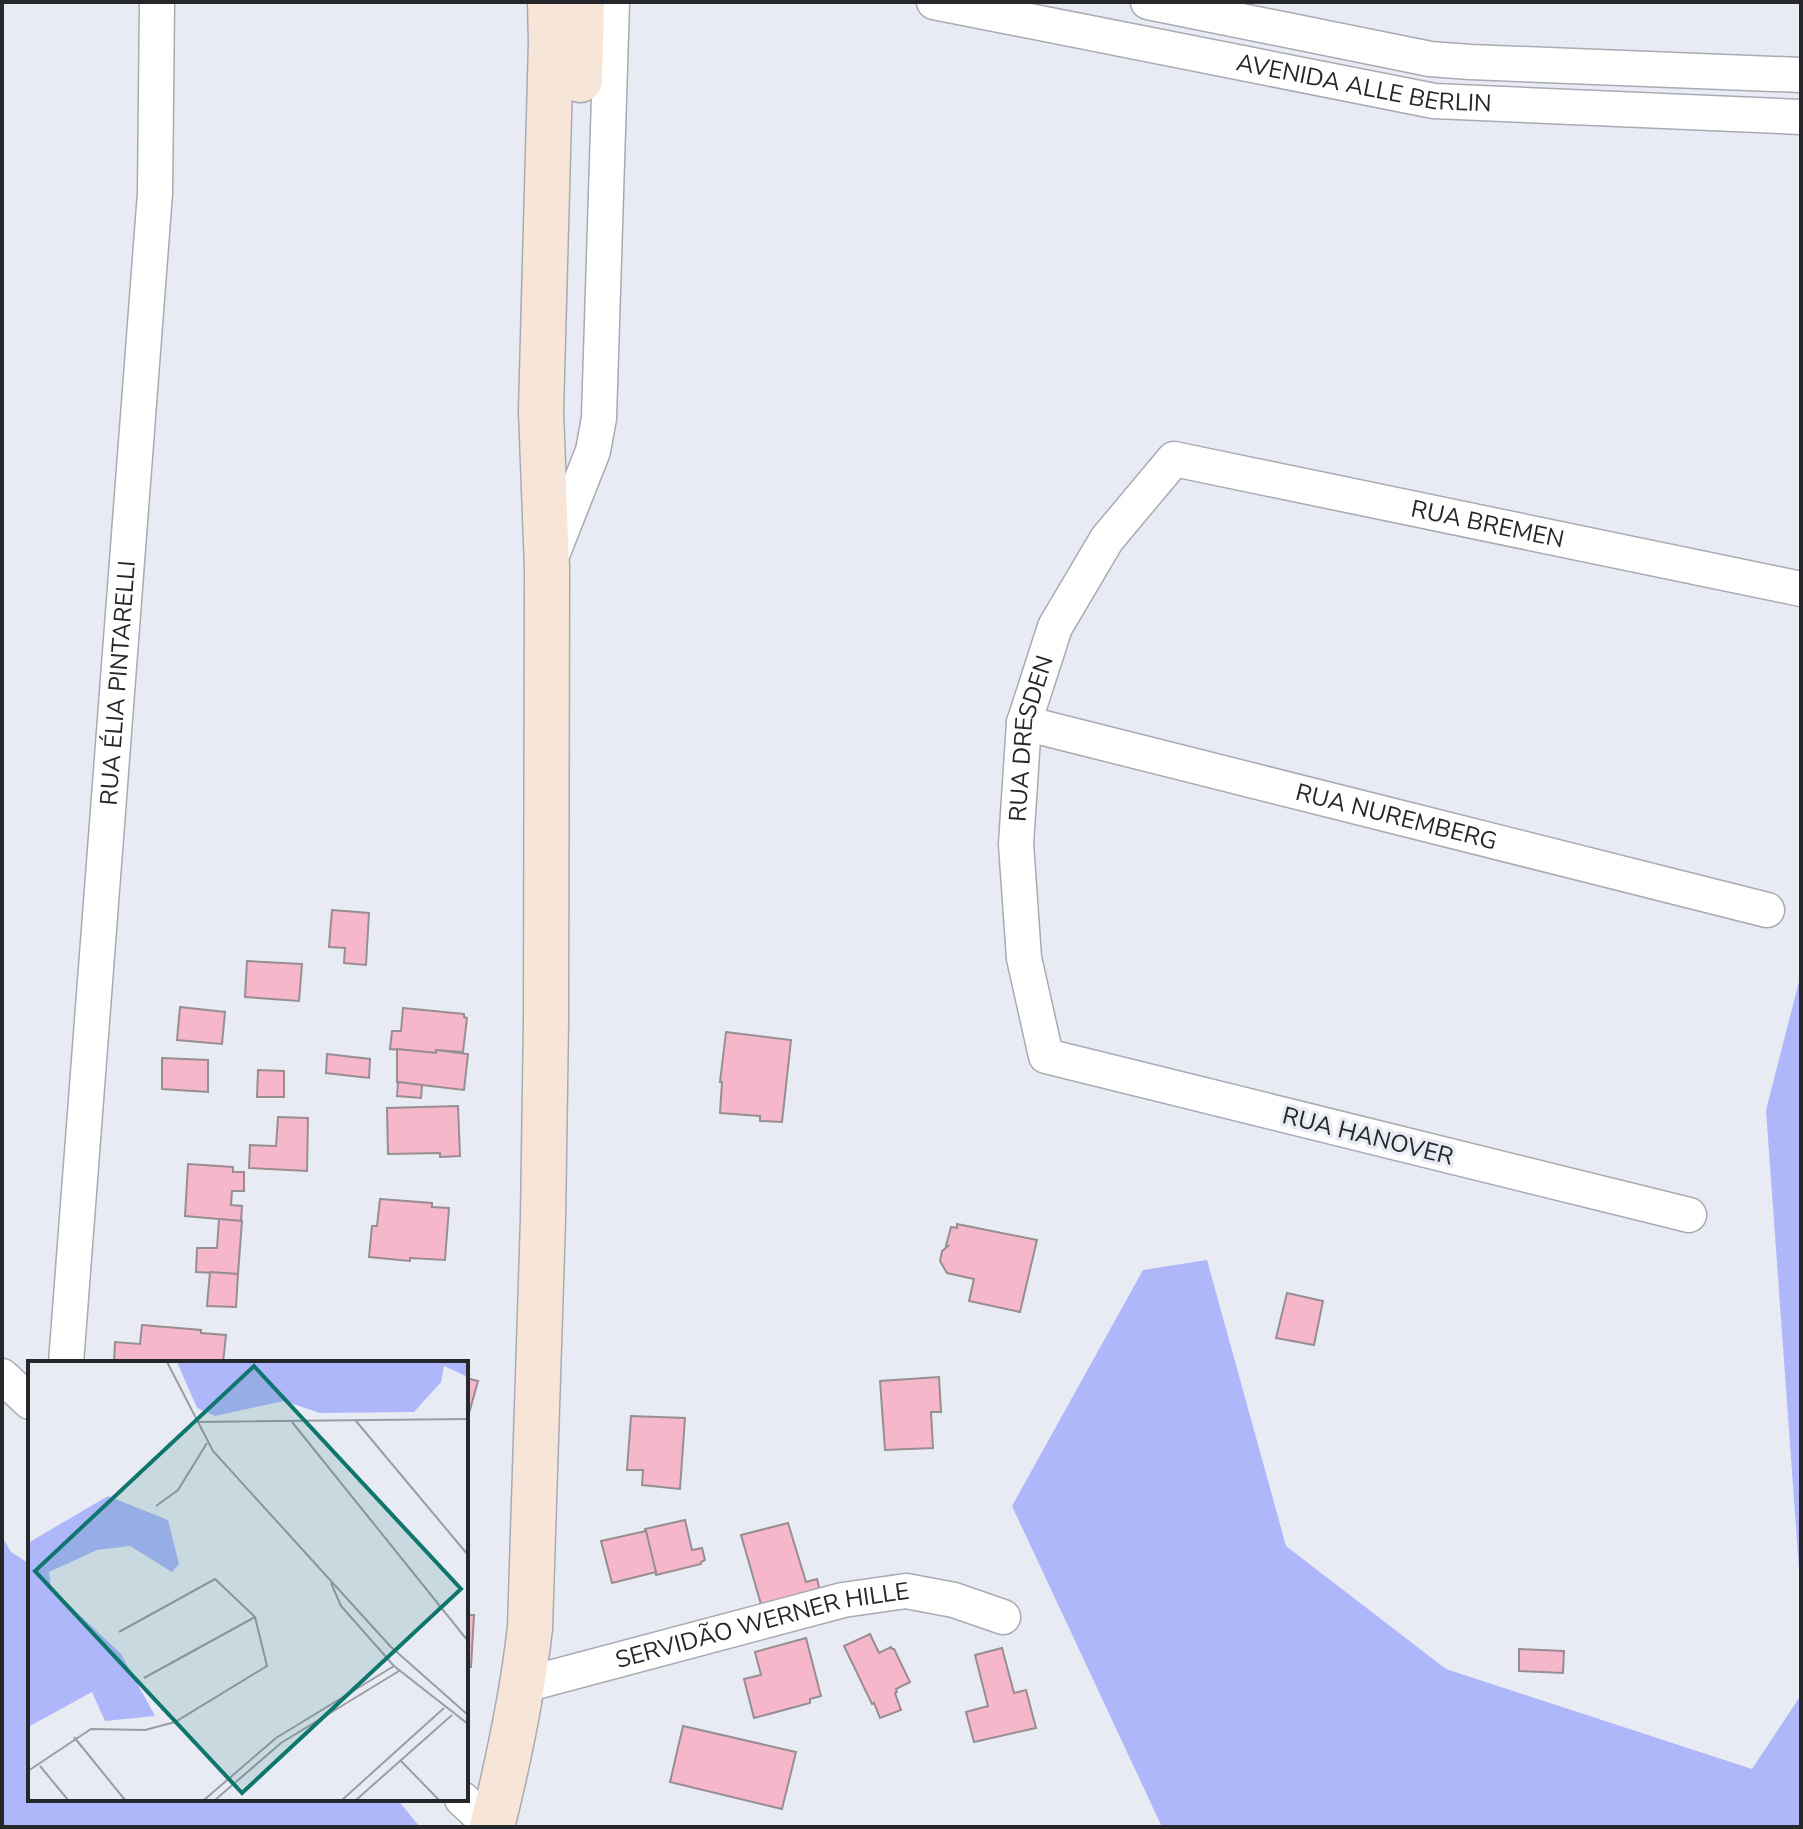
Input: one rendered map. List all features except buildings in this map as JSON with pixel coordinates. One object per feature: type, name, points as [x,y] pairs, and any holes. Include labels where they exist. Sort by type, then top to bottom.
[{"type":"main road","points":[[492,1827],[524,1685],[530,1628],[543,1219],[547,568],[541,411],[550,2]]},
{"type":"main road","points":[[547,568],[568,459],[572,399],[582,2]]},
{"type":"street","name":"RUA ÉLIA PINTARELLI","points":[[66,1361],[155,193],[157,2]]},
{"type":"street","points":[[547,568],[593,451],[599,418],[612,2]]},
{"type":"street","name":"AVENIDA ALLE BERLIN","points":[[934,2],[1434,101],[1801,117]]},
{"type":"street","name":"AVENIDA ALLE BERLIN","points":[[1148,2],[1430,59],[1801,75]]},
{"type":"street","points":[[1727,114],[1730,73]]},
{"type":"street","name":"RUA BREMEN","points":[[1174,459],[1801,589]]},
{"type":"street","name":"RUA DRESDEN","points":[[1046,1056],[1024,958],[1016,844],[1024,723],[1055,627],[1107,539],[1174,459]]},
{"type":"street","name":"RUA NUREMBERG","points":[[1024,723],[1767,910]]},
{"type":"street","name":"RUA HANOVER","points":[[1046,1056],[1689,1215]]},
{"type":"street","points":[[2,1376],[28,1400]]},
{"type":"street","name":"SERVIDÃO WERNER HILLE","points":[[524,1685],[843,1600],[906,1591],[954,1600],[1003,1617]]},
{"type":"street","points":[[464,1801],[492,1827]]},
{"type":"shaded area","points":[[1801,974],[1801,1597],[1766,1110]]},
{"type":"shaded area","points":[[1207,1260],[1286,1546],[1446,1669],[1752,1769],[1801,1695],[1801,1827],[1162,1827],[1012,1506],[1143,1270]]},
{"type":"shaded area","points":[[2,1536],[11,1552],[28,1563],[28,1801],[399,1801],[420,1827],[2,1827]]}]
